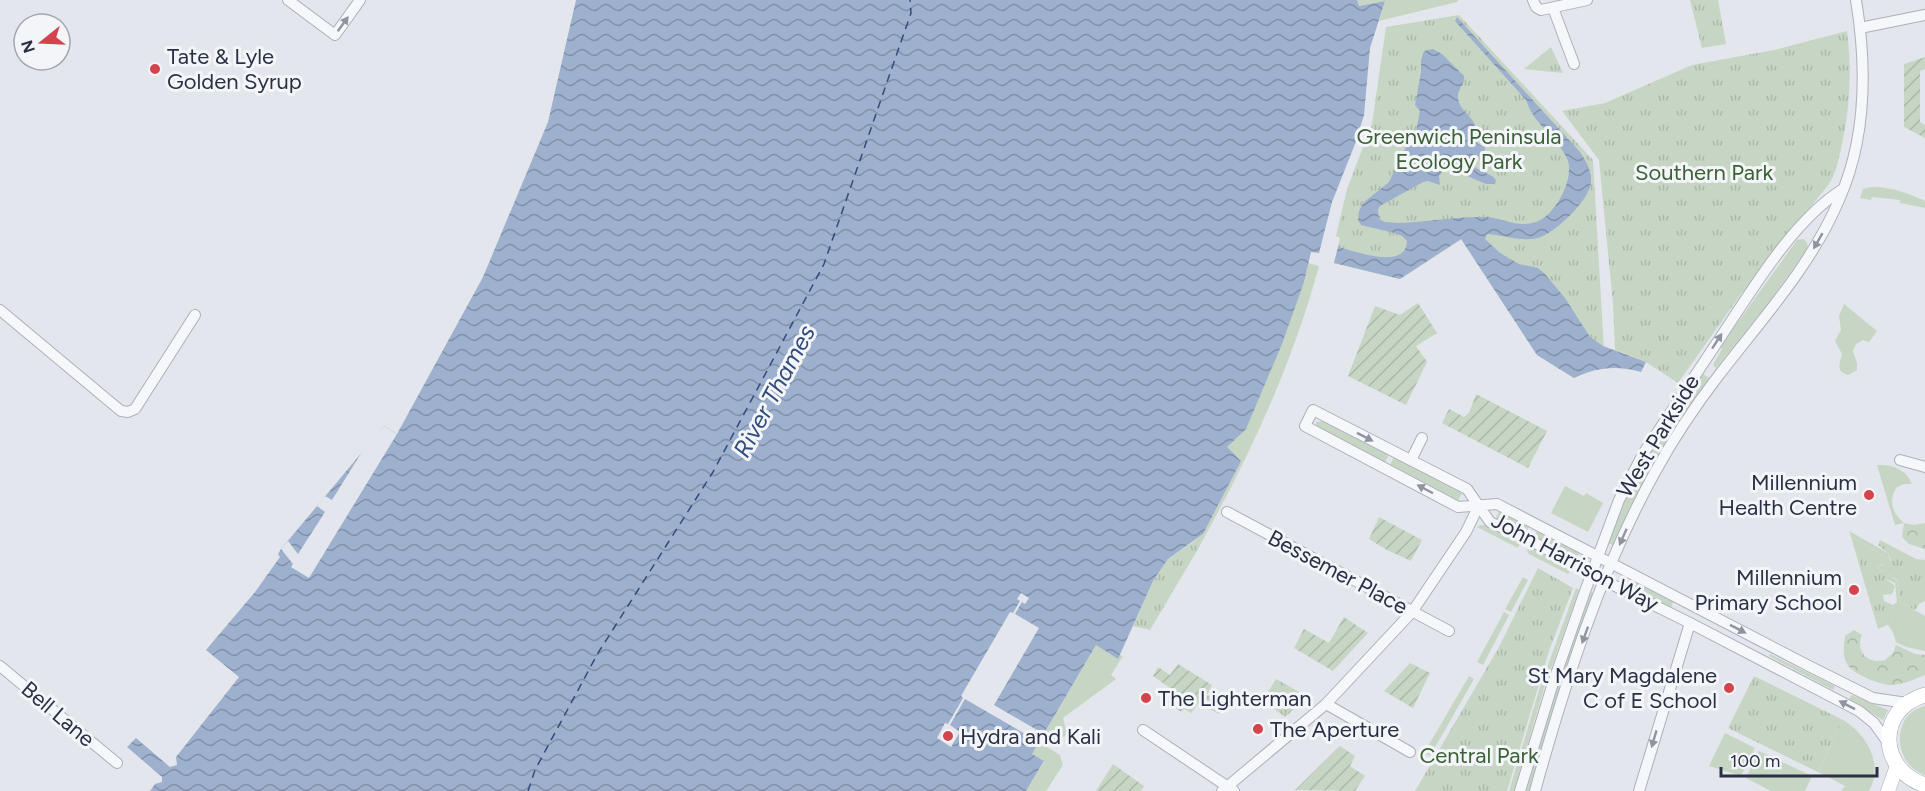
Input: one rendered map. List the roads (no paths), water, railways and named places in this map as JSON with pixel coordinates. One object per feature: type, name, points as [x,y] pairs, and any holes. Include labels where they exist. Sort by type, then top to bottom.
[{"type":"main road","points":[[1925,695],[1906,703],[1892,722],[1889,744],[1897,766],[1914,781],[1925,785]]},
{"type":"street","points":[[288,0],[335,35],[360,0]]},
{"type":"street","points":[[1533,0],[1536,7],[1541,10],[1587,0]]},
{"type":"street","name":"West Parkside","points":[[1535,791],[1565,691],[1611,564],[1635,510],[1677,435],[1717,377],[1802,267],[1819,239],[1843,189],[1854,152],[1861,111],[1864,69],[1856,0]]},
{"type":"street","points":[[1553,8],[1574,64]]},
{"type":"street","points":[[1860,28],[1925,15]]},
{"type":"street","name":"West Parkside","points":[[1520,791],[1552,686],[1597,556],[1633,471],[1744,301],[1779,252],[1809,217],[1830,197],[1843,189]]},
{"type":"street","points":[[0,310],[121,411],[128,412],[135,409],[195,315]]},
{"type":"street","name":"John Harrison Way","points":[[1889,744],[1874,723],[1859,711],[1690,622],[1591,574],[1528,539],[1490,522],[1479,505],[1467,489],[1313,410],[1305,426],[1458,507],[1479,505],[1497,504],[1682,602],[1873,698],[1906,703]]},
{"type":"street","points":[[1411,460],[1422,438]]},
{"type":"street","points":[[1900,460],[1925,467]]},
{"type":"street","points":[[1143,730],[1203,770],[1228,790],[1326,704],[1412,612],[1466,532],[1479,505]]},
{"type":"street","name":"Bessemer Place","points":[[1227,512],[1449,631]]},
{"type":"street","name":"John Harrison Way","points":[[1675,615],[1682,602]]},
{"type":"street","points":[[1639,791],[1690,622]]},
{"type":"street","name":"Bell Lane","points":[[0,666],[117,763]]},
{"type":"street","points":[[1326,704],[1410,752]]},
{"type":"street","points":[[1888,791],[1897,766]]},
{"type":"water","name":"River Thames","points":[[576,0],[1357,0],[1359,6],[1385,1],[1370,48],[1364,115],[1332,202],[1319,253],[1311,252],[1304,282],[1282,344],[1246,429],[1227,447],[1241,461],[1203,534],[1168,559],[1153,581],[1118,659],[1096,645],[1032,754],[1044,761],[1026,791],[150,791],[155,784],[162,782],[162,777],[127,747],[136,738],[170,767],[177,765],[176,757],[239,677],[206,650],[255,592],[280,557],[278,554],[281,549],[384,426],[397,434],[483,277],[548,122]]},
{"type":"water","points":[[1457,17],[1580,152],[1591,174],[1591,182],[1585,198],[1562,223],[1545,235],[1525,239],[1487,234],[1485,239],[1500,253],[1519,264],[1538,268],[1565,298],[1590,337],[1603,346],[1646,362],[1641,372],[1624,368],[1607,368],[1590,371],[1574,378],[1537,355],[1461,239],[1400,279],[1334,263],[1338,247],[1378,257],[1398,255],[1404,250],[1407,241],[1402,236],[1361,225],[1358,220],[1363,203],[1389,182],[1406,147],[1414,141],[1420,111],[1415,105],[1424,51],[1433,49],[1442,54],[1464,76],[1458,100],[1475,125],[1472,133],[1474,139],[1485,147],[1485,150],[1473,162],[1474,167],[1492,176],[1496,180],[1495,184],[1486,184],[1451,169],[1443,171],[1439,176],[1440,185],[1428,181],[1423,182],[1380,206],[1379,219],[1398,223],[1486,217],[1529,224],[1550,213],[1566,187],[1569,169],[1565,154],[1536,119],[1526,100],[1455,21]]},
{"type":"place","name":"Tate & Lyle Golden Syrup","points":[[155,69]]},
{"type":"place","name":"Millennium Health Centre","points":[[1869,495]]},
{"type":"place","name":"Millennium Primary School","points":[[1854,590]]},
{"type":"place","name":"St Mary Magdalene C of E School","points":[[1729,688]]},
{"type":"place","name":"The Lighterman","points":[[1146,698]]},
{"type":"place","name":"The Aperture","points":[[1258,729]]},
{"type":"place","name":"Hydra and Kali","points":[[948,736]]},
{"type":"park label","name":"Greenwich Peninsula Ecology Park","points":[[1459,148]]},
{"type":"park label","name":"Southern Park","points":[[1704,172]]},
{"type":"park label","name":"Central Park","points":[[1479,755]]}]
